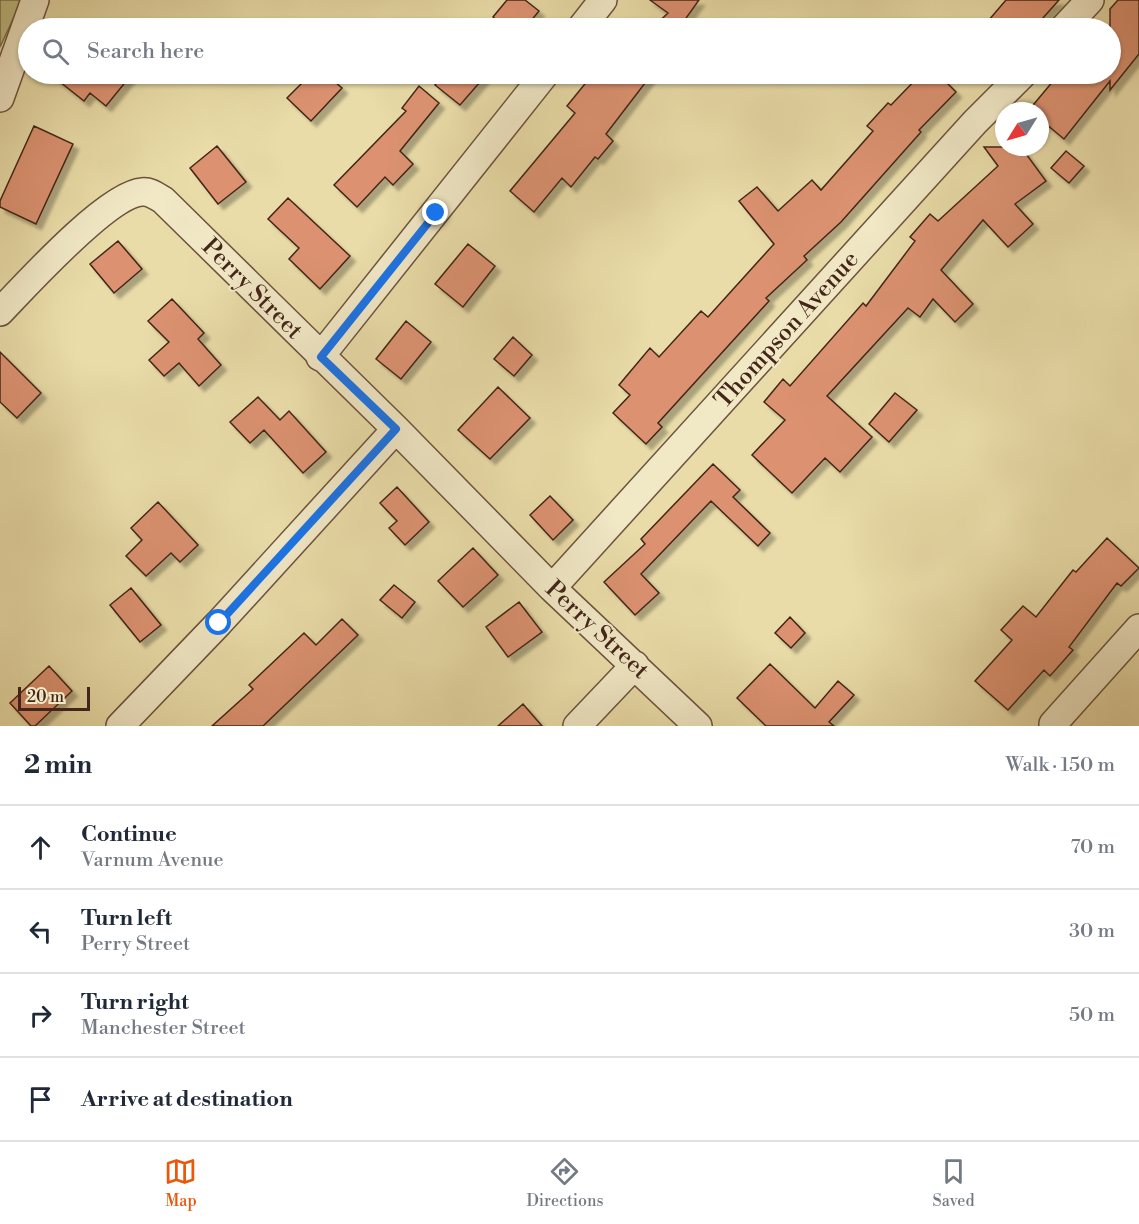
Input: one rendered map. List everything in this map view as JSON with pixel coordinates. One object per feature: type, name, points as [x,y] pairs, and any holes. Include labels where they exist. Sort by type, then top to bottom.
[{"type":"street","points":[[29,18],[35,0]]},
{"type":"street","points":[[589,18],[603,0]]},
{"type":"street","points":[[1073,18],[1090,0]]},
{"type":"street","points":[[0,98],[18,48]]},
{"type":"street","points":[[321,357],[538,84]]},
{"type":"street","name":"Thompson Avenue","points":[[552,588],[975,122],[1013,84]]},
{"type":"street","name":"Perry Street","points":[[0,312],[91,223],[123,199],[140,191],[150,192],[163,200],[396,429],[552,588],[698,726]]},
{"type":"street","points":[[120,726],[219,623],[396,429]]},
{"type":"street","points":[[1053,724],[1139,628]]},
{"type":"street","points":[[577,726],[635,665]]},
{"type":"green space","points":[[0,0],[22,0],[0,47]]},
{"type":"building","points":[[507,0],[525,0],[539,11],[533,18],[493,17]]},
{"type":"building","points":[[650,0],[699,0],[686,18],[663,18],[668,13]]},
{"type":"building","points":[[1006,0],[1059,0],[1043,18],[991,18]]},
{"type":"building","points":[[1118,0],[1139,0],[1139,54],[1121,76],[1121,18],[1110,18],[1110,9]]},
{"type":"building","points":[[63,84],[124,84],[106,106],[90,93],[84,101]]},
{"type":"building","points":[[301,84],[337,84],[342,88],[311,121],[287,98]]},
{"type":"building","points":[[436,84],[478,84],[460,105]]},
{"type":"building","points":[[585,84],[644,84],[606,134],[613,141],[598,159],[595,157],[571,187],[562,178],[534,212],[510,191],[575,113],[567,106]]},
{"type":"building","points":[[911,84],[948,84],[956,92],[919,130],[921,132],[841,222],[804,256],[807,260],[766,298],[769,301],[658,423],[662,427],[646,444],[613,413],[630,395],[619,385],[650,348],[659,357],[701,311],[708,317],[774,244],[739,201],[757,187],[778,211],[812,180],[821,190],[873,131],[867,126],[888,103],[891,105]]},
{"type":"building","points":[[1051,84],[1108,84],[1064,139],[1049,126],[1049,102],[1036,102]]},
{"type":"building","points":[[419,86],[439,103],[400,151],[413,164],[393,185],[385,177],[357,207],[334,185],[406,111],[402,108]]},
{"type":"building","points":[[34,126],[73,144],[36,224],[0,207],[0,201]]},
{"type":"building","points":[[217,146],[246,182],[218,204],[190,168]]},
{"type":"building","points":[[984,147],[995,147],[995,156],[1028,156],[1046,181],[1015,204],[1033,224],[1008,247],[983,220],[941,270],[973,304],[955,322],[933,299],[920,317],[908,308],[827,396],[872,437],[840,472],[825,458],[792,493],[752,455],[785,420],[764,402],[783,379],[790,386],[863,303],[866,306],[915,241],[910,237],[930,214],[938,221],[998,166]]},
{"type":"building","points":[[1066,151],[1084,166],[1069,183],[1051,168]]},
{"type":"building","points":[[288,198],[350,256],[320,289],[289,259],[299,248],[268,219]]},
{"type":"building","points":[[118,241],[142,269],[114,293],[90,264]]},
{"type":"building","points":[[468,244],[495,266],[463,307],[435,284]]},
{"type":"building","points":[[172,299],[204,333],[198,339],[221,365],[199,386],[179,363],[164,376],[149,360],[169,342],[148,321]]},
{"type":"building","points":[[406,321],[431,342],[401,379],[376,359]]},
{"type":"building","points":[[513,337],[532,355],[514,376],[494,359]]},
{"type":"building","points":[[0,352],[41,393],[17,418],[0,402]]},
{"type":"building","points":[[498,387],[530,418],[490,459],[458,430]]},
{"type":"building","points":[[895,393],[917,410],[889,442],[869,424]]},
{"type":"building","points":[[258,397],[280,420],[289,411],[326,452],[303,473],[264,430],[250,443],[230,422]]},
{"type":"building","points":[[713,464],[740,490],[733,497],[770,533],[758,546],[711,501],[641,574],[659,593],[635,615],[604,582],[645,544],[641,539]]},
{"type":"building","points":[[397,487],[429,522],[405,545],[389,528],[397,521],[380,503]]},
{"type":"building","points":[[550,496],[573,520],[553,540],[530,515]]},
{"type":"building","points":[[158,502],[198,545],[180,562],[171,553],[146,576],[126,556],[142,540],[131,528]]},
{"type":"building","points":[[1107,538],[1139,568],[1121,586],[1117,583],[1069,647],[1073,650],[1050,676],[1044,670],[1008,710],[975,681],[1012,640],[1001,630],[1023,606],[1036,617],[1073,570],[1076,572]]},
{"type":"building","points":[[473,548],[498,575],[463,607],[438,581]]},
{"type":"building","points":[[394,585],[415,602],[402,618],[380,600]]},
{"type":"building","points":[[131,588],[161,625],[140,642],[110,605]]},
{"type":"building","points":[[519,602],[542,632],[508,657],[486,627]]},
{"type":"building","points":[[790,617],[805,633],[791,648],[775,633]]},
{"type":"building","points":[[342,619],[358,635],[263,726],[212,726],[253,689],[249,685],[304,633],[316,645]]},
{"type":"building","points":[[770,664],[815,708],[838,681],[854,695],[829,722],[834,726],[766,726],[737,698]]},
{"type":"building","points":[[49,666],[72,691],[35,726],[31,726],[10,703]]},
{"type":"building","points":[[523,704],[542,726],[498,726]]},
{"type":"route","points":[[219,623],[396,429],[321,357],[436,213]]}]
